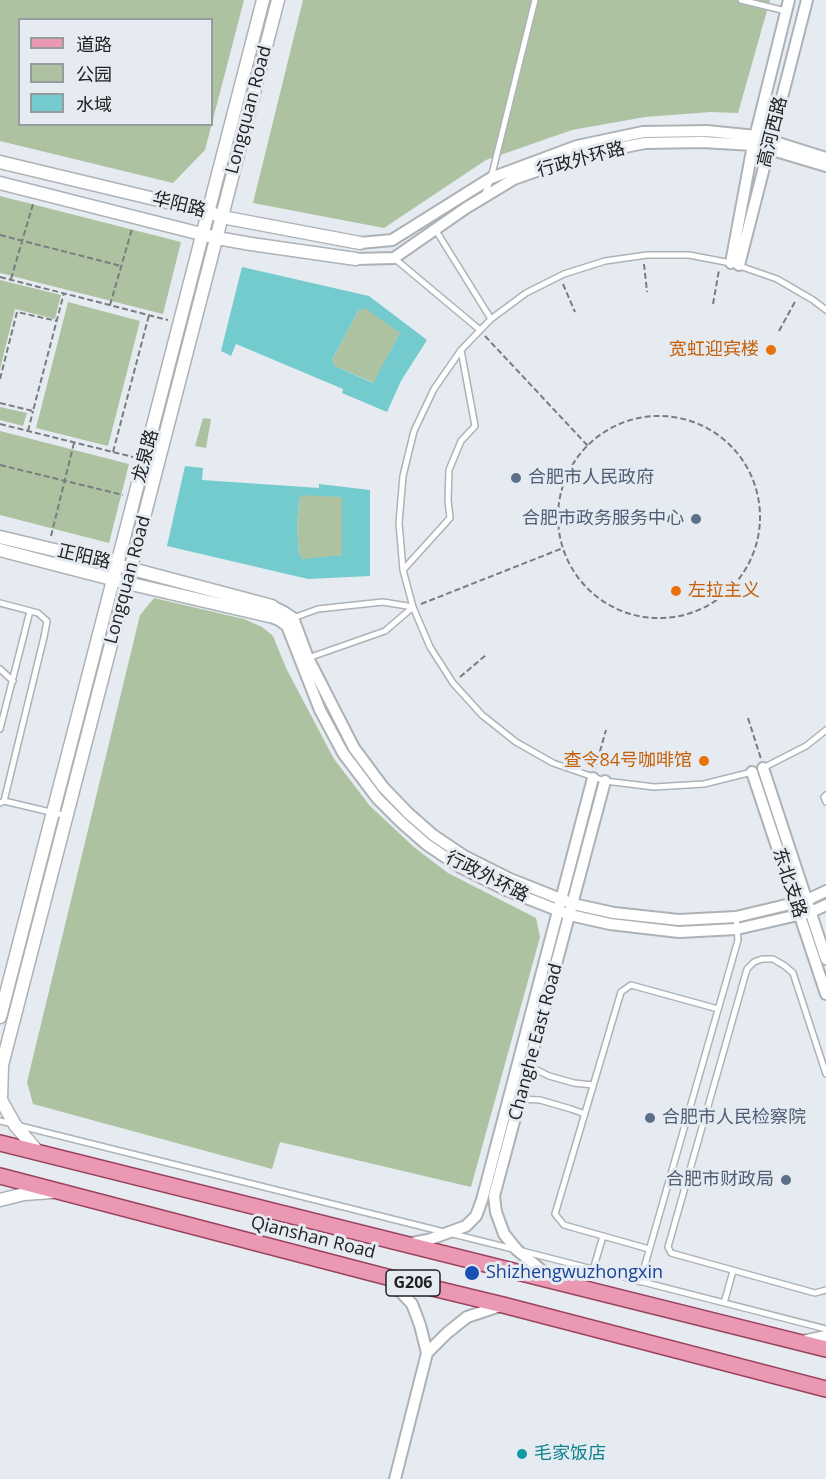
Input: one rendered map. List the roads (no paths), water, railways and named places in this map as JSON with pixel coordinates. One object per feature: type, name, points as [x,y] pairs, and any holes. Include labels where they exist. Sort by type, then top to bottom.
[{"type":"main road","name":"Qianshan Road","points":[[0,1143],[826,1349]]},
{"type":"main road","name":"Qianshan Road","points":[[0,1176],[826,1389]]},
{"type":"street","name":"龙泉路","points":[[0,1017],[263,0]]},
{"type":"street","name":"Longquan Road","points":[[38,1152],[15,1125],[1,1100],[2,1065],[278,0]]},
{"type":"street","name":"高河西路","points":[[730,263],[754,140],[789,0]]},
{"type":"street","name":"高河西路","points":[[730,263],[770,144],[807,0]]},
{"type":"street","name":"行政外环路","points":[[360,243],[392,240],[491,178],[577,146],[643,132],[707,132],[754,140],[826,158]]},
{"type":"street","name":"行政外环路","points":[[394,258],[435,228],[514,179],[579,156],[645,143],[754,140]]},
{"type":"street","name":"行政外环路","points":[[770,144],[826,166]]},
{"type":"street","name":"华阳路","points":[[0,162],[222,217],[360,243]]},
{"type":"street","name":"华阳路","points":[[0,183],[217,238],[356,259]]},
{"type":"street","points":[[356,259],[394,258]]},
{"type":"street","name":"正阳路","points":[[0,537],[131,568],[271,611]]},
{"type":"street","name":"正阳路","points":[[0,550],[127,583],[271,611]]},
{"type":"street","name":"行政外环路","points":[[271,611],[289,630],[320,710],[343,753],[377,798],[426,844],[460,867],[506,890],[559,911]]},
{"type":"street","points":[[271,611],[284,612],[293,618]]},
{"type":"street","name":"行政外环路","points":[[293,618],[308,658],[354,748],[383,787],[408,813],[433,835],[464,856],[610,924],[679,932],[737,929],[800,915],[826,905]]},
{"type":"street","points":[[763,768],[826,959]]},
{"type":"street","name":"东北支路","points":[[752,772],[826,994]]},
{"type":"street","name":"Changhe East Road","points":[[555,1282],[517,1250],[504,1234],[496,1212],[494,1196],[568,906],[593,778]]},
{"type":"street","name":"Changhe East Road","points":[[407,1244],[428,1240],[466,1226],[476,1215],[482,1200],[559,911],[568,906],[605,781]]},
{"type":"street","name":"行政外环路","points":[[568,906],[679,920],[736,917],[807,900],[826,891]]},
{"type":"street","points":[[0,1200],[24,1194],[57,1192]]},
{"type":"street","points":[[387,1277],[412,1304],[427,1353],[395,1479]]},
{"type":"street","points":[[427,1353],[467,1317],[503,1305]]},
{"type":"street","points":[[799,1342],[826,1336]]},
{"type":"lane","points":[[483,197],[491,178],[535,0]]},
{"type":"lane","points":[[741,0],[786,11]]},
{"type":"lane","points":[[435,228],[491,319]]},
{"type":"lane","points":[[826,310],[801,292],[777,279],[730,263],[689,255],[643,255],[604,261],[559,276],[526,293],[491,319],[461,350],[434,388],[411,442],[402,477],[399,523],[403,570],[413,607],[430,647],[453,683],[482,715],[516,742],[553,763],[605,781],[654,787],[704,784],[763,768],[806,746],[826,730]]},
{"type":"lane","points":[[394,258],[480,330]]},
{"type":"lane","points":[[403,570],[450,518],[449,470],[461,441],[475,426],[461,350]]},
{"type":"lane","points":[[0,603],[38,613],[47,621],[2,802],[67,816]]},
{"type":"lane","points":[[293,618],[318,609],[372,603],[413,607]]},
{"type":"lane","points":[[308,658],[385,631],[413,607]]},
{"type":"lane","points":[[0,729],[30,611]]},
{"type":"lane","points":[[0,669],[13,681]]},
{"type":"lane","points":[[826,795],[824,797],[826,802]]},
{"type":"lane","points":[[640,1282],[738,940],[736,917]]},
{"type":"lane","points":[[826,1074],[793,972],[773,959],[754,962],[747,969],[668,1246],[670,1253],[733,1271],[814,1293],[826,1290]]},
{"type":"lane","points":[[649,1250],[564,1225],[555,1214],[621,992],[631,985],[718,1009]]},
{"type":"lane","points":[[529,1066],[549,1076],[574,1083],[593,1085]]},
{"type":"lane","points":[[520,1100],[540,1100],[585,1114]]},
{"type":"lane","points":[[0,1121],[826,1329]]},
{"type":"lane","points":[[593,1270],[603,1236]]},
{"type":"lane","points":[[724,1304],[733,1271]]},
{"type":"water","points":[[242,267],[369,296],[427,340],[401,381],[387,412],[342,393],[343,389],[236,344],[231,356],[221,351]],"holes":[[[365,308],[400,333],[373,383],[335,366],[332,360],[358,311]]]},
{"type":"water","points":[[185,466],[203,468],[202,480],[319,488],[319,484],[370,490],[370,576],[308,579],[167,546]],"holes":[[[302,495],[342,497],[342,555],[302,559],[299,554],[297,527],[299,499]]]},
{"type":"place","name":"宽虹迎宾楼","points":[[771,350]]},
{"type":"place","name":"合肥市人民政府","points":[[516,478]]},
{"type":"place","name":"合肥市政务服务中心","points":[[696,519]]},
{"type":"place","name":"左拉主义","points":[[676,591]]},
{"type":"place","name":"查令84号咖啡馆","points":[[704,761]]},
{"type":"place","name":"合肥市人民检察院","points":[[650,1118]]},
{"type":"place","name":"合肥市财政局","points":[[786,1180]]},
{"type":"place","name":"Shizhengwuzhongxin","points":[[472,1273]]},
{"type":"place","name":"毛家饭店","points":[[522,1454]]}]
